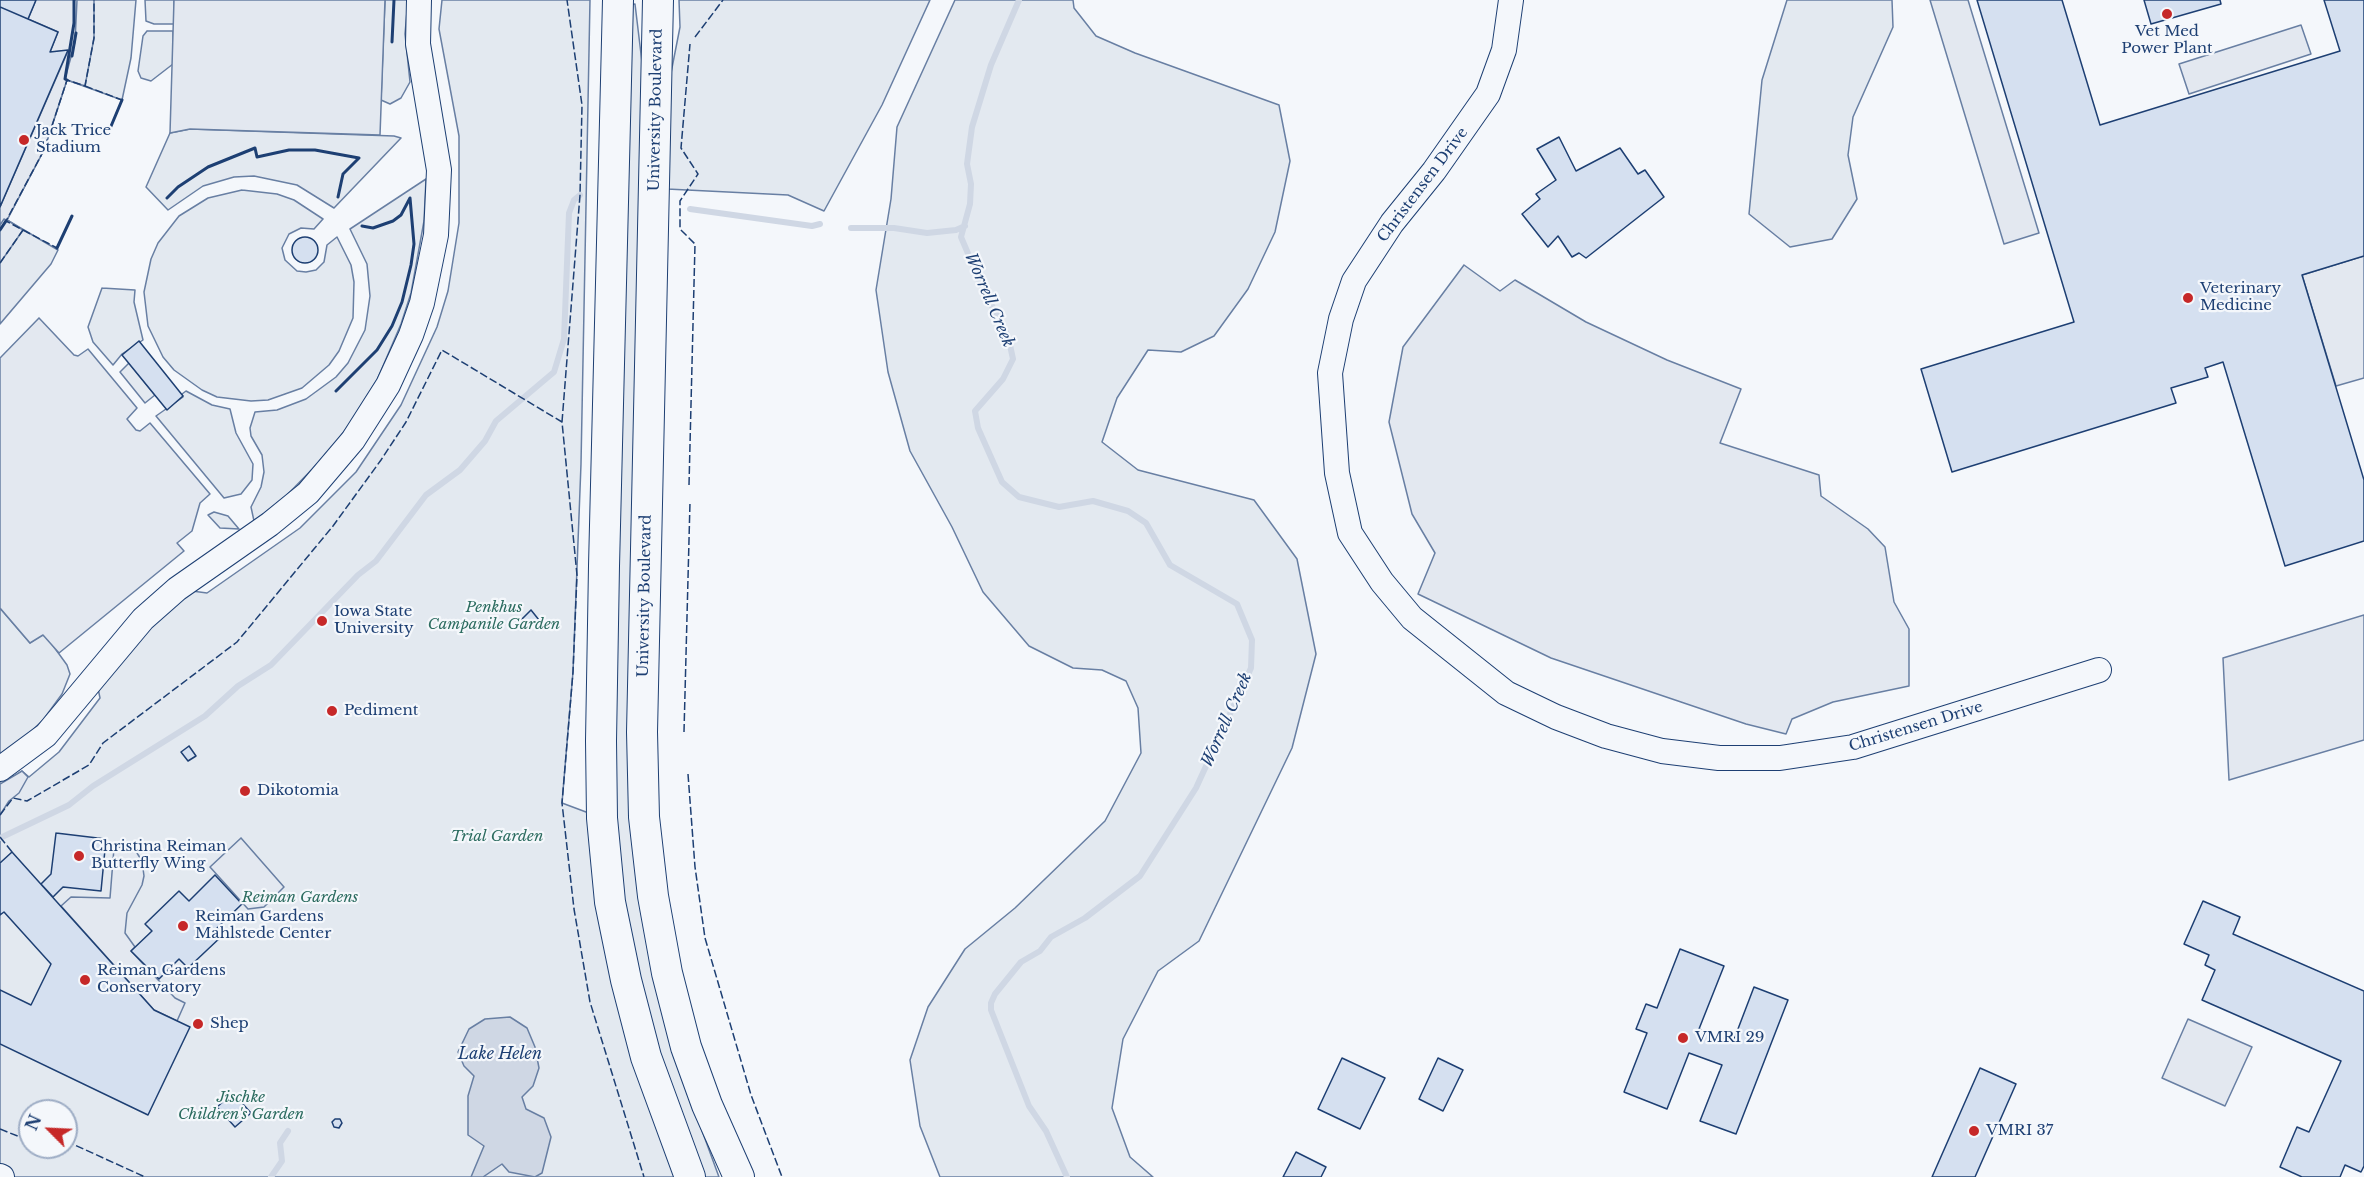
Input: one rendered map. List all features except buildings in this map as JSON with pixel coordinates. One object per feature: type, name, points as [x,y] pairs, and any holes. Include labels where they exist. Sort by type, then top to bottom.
[{"type":"main road","points":[[618,0],[603,636],[602,818],[610,902],[629,991],[646,1057],[690,1177]]},
{"type":"main road","name":"University Boulevard","points":[[658,0],[642,732],[644,817],[653,896],[667,972],[681,1026],[707,1106],[739,1177]]},
{"type":"street","points":[[0,769],[46,735],[142,619],[177,589],[270,524],[308,493],[353,440],[388,385],[411,335],[422,303],[436,235],[439,170],[418,44],[419,0]]},
{"type":"street","name":"Christensen Drive","points":[[1511,0],[1504,50],[1488,94],[1434,171],[1392,223],[1354,281],[1341,319],[1330,373],[1337,473],[1350,533],[1382,582],[1412,618],[1506,693],[1556,717],[1606,736],[1662,751],[1719,758],[1780,758],[1852,747],[2099,670]]},
{"type":"green space","name":"Jack Trice Stadium","points":[[0,0],[136,0],[131,58],[122,100],[67,80],[44,150],[7,220],[58,250],[51,264],[0,324]]},
{"type":"green space","points":[[145,0],[174,0],[174,24],[154,24],[146,21]]},
{"type":"green space","points":[[385,0],[408,0],[405,34],[410,82],[401,98],[390,104],[381,100]]},
{"type":"green space","name":"Reiman Gardens","points":[[442,0],[590,0],[581,464],[573,672],[562,803],[602,818],[610,902],[690,1177],[7,1177],[0,1174],[0,771],[15,776],[22,771],[29,777],[59,752],[100,698],[95,674],[177,589],[207,593],[300,528],[356,472],[401,405],[437,327],[448,291],[459,223],[459,136],[439,29]]},
{"type":"green space","points":[[679,0],[930,0],[882,105],[824,211],[788,195],[667,189],[670,78],[680,27]]},
{"type":"green space","points":[[955,0],[1073,0],[1074,8],[1096,36],[1135,53],[1279,105],[1290,161],[1275,232],[1248,289],[1214,336],[1181,352],[1148,350],[1117,398],[1102,442],[1138,470],[1254,500],[1297,559],[1316,654],[1292,748],[1199,941],[1158,971],[1123,1039],[1112,1108],[1130,1157],[1153,1177],[940,1177],[920,1126],[910,1060],[928,1007],[965,949],[1015,908],[1105,821],[1141,753],[1138,708],[1126,681],[1102,670],[1073,668],[1029,646],[983,592],[952,527],[910,451],[888,372],[876,290],[891,199],[897,127]]},
{"type":"green space","points":[[1787,0],[1892,0],[1893,27],[1853,117],[1848,155],[1857,199],[1832,239],[1790,247],[1749,214],[1762,80]]},
{"type":"green space","points":[[635,4],[644,79],[634,460],[675,1057],[719,1177],[701,1177],[676,1115],[634,966],[613,822],[628,5]]},
{"type":"green space","points":[[147,31],[173,31],[173,64],[151,81],[141,78],[138,71],[143,36]]},
{"type":"green space","points":[[190,129],[401,138],[334,208],[297,185],[254,176],[234,177],[203,186],[168,210],[146,187],[170,133]]},
{"type":"green space","points":[[426,179],[424,221],[411,293],[401,324],[377,380],[349,425],[328,453],[286,496],[254,521],[251,507],[261,487],[264,472],[262,455],[251,436],[250,428],[255,412],[277,410],[306,399],[336,377],[348,363],[365,330],[370,296],[367,264],[350,229]]},
{"type":"green space","points":[[242,190],[277,194],[294,200],[323,219],[314,229],[301,228],[289,234],[282,248],[285,260],[297,271],[316,270],[324,262],[327,245],[337,237],[351,265],[354,282],[353,318],[339,351],[329,365],[302,388],[268,400],[251,401],[217,397],[202,390],[174,370],[163,357],[148,326],[144,292],[151,259],[158,243],[179,216],[208,198]]},
{"type":"green space","points":[[102,288],[135,290],[134,302],[143,340],[122,354],[113,365],[93,342],[88,327]]},
{"type":"green space","points":[[129,363],[155,395],[145,403],[120,372]]},
{"type":"green space","points":[[186,391],[212,405],[230,409],[236,433],[253,464],[252,480],[241,494],[224,498],[156,416],[183,397],[182,394]]},
{"type":"green space","points":[[214,512],[228,516],[239,529],[220,528],[208,515]]},
{"type":"green space","points":[[0,608],[30,643],[42,635],[46,636],[67,665],[70,674],[62,694],[43,720],[20,742],[0,756]]},
{"type":"shaded area","points":[[36,0],[74,0],[74,23],[65,79],[75,42],[77,0],[94,0],[94,38],[85,86],[67,80],[44,150],[7,220],[23,230],[0,263],[0,230],[6,220],[4,219],[0,225],[0,207],[68,51],[50,52],[58,32],[28,19]]},
{"type":"shaded area","points":[[174,0],[385,0],[380,135],[190,129],[170,133]]},
{"type":"shaded area","points":[[1930,0],[1968,0],[2039,233],[2004,244]]},
{"type":"shaded area","points":[[2301,25],[2311,54],[2189,94],[2179,64]]},
{"type":"shaded area","points":[[2364,256],[2364,378],[2336,386],[2302,275]]},
{"type":"shaded area","points":[[1464,265],[1500,291],[1515,280],[1586,322],[1667,360],[1741,389],[1720,443],[1819,475],[1821,496],[1868,529],[1885,547],[1894,602],[1909,629],[1909,686],[1833,702],[1792,719],[1786,734],[1746,724],[1551,658],[1418,594],[1435,553],[1412,514],[1389,422],[1403,347]]},
{"type":"shaded area","points":[[39,318],[74,355],[78,356],[88,349],[137,408],[127,419],[136,430],[140,431],[150,423],[210,494],[200,503],[192,531],[177,543],[184,551],[59,653],[43,635],[30,643],[0,608],[0,358]]},
{"type":"shaded area","points":[[2364,615],[2364,740],[2229,780],[2223,658]]},
{"type":"shaded area","points":[[22,771],[28,777],[19,793],[9,801],[0,815],[0,784]]},
{"type":"shaded area","points":[[241,838],[284,887],[264,907],[248,909],[210,867]]},
{"type":"shaded area","points":[[132,845],[142,861],[144,876],[142,885],[127,913],[125,933],[135,947],[131,951],[175,998],[185,1003],[177,1021],[154,1010],[61,906],[71,897],[110,898],[114,848]]},
{"type":"shaded area","points":[[2188,1019],[2252,1047],[2225,1106],[2162,1078]]},
{"type":"water","name":"Lake Helen","points":[[510,1017],[527,1028],[535,1047],[539,1068],[533,1086],[522,1097],[526,1109],[544,1118],[551,1137],[542,1173],[535,1177],[509,1172],[502,1164],[483,1177],[471,1177],[484,1146],[468,1135],[468,1096],[474,1076],[464,1066],[458,1052],[469,1029],[485,1019]]},
{"type":"waterway","name":"Worrell Creek","points":[[1019,0],[991,65],[972,127],[967,164],[971,184],[970,204],[961,237],[984,291],[1008,336],[1013,359],[1003,379],[975,411],[978,428],[1002,482],[1019,497],[1059,507],[1093,501],[1128,511],[1146,523],[1170,565],[1237,604],[1252,640],[1251,668],[1196,788],[1140,876],[1085,918],[1051,937],[1040,951],[1021,962],[995,994],[991,1003],[991,1010],[1029,1106],[1046,1131],[1067,1177]]},
{"type":"waterway","points":[[0,838],[69,805],[93,786],[205,716],[238,686],[271,665],[358,575],[376,561],[426,495],[460,470],[485,441],[496,421],[554,372],[564,339],[569,213],[574,200],[580,195]]},
{"type":"waterway","points":[[690,209],[812,226],[820,224]]},
{"type":"waterway","points":[[851,228],[894,228],[927,233],[956,230],[965,226]]},
{"type":"waterway","points":[[271,1177],[282,1161],[280,1143],[288,1131]]},
{"type":"fence","points":[[0,263],[23,230],[6,221],[44,150],[67,80],[85,86],[94,38],[94,0]]},
{"type":"fence","points":[[562,422],[580,195],[582,105],[567,0]]},
{"type":"fence","points":[[695,37],[723,0]]},
{"type":"fence","points":[[689,485],[695,244],[680,229],[680,201],[698,174],[681,148],[690,44]]},
{"type":"fence","points":[[85,86],[122,100]]},
{"type":"fence","points":[[23,230],[57,248]]},
{"type":"fence","points":[[0,815],[13,798],[27,801],[89,765],[103,743],[237,642],[333,526],[381,460],[406,422],[442,350],[562,422],[577,575],[573,672],[562,803],[574,909],[590,1002],[644,1177]]},
{"type":"fence","points":[[684,732],[690,502]]},
{"type":"fence","points":[[688,774],[695,867],[705,938],[751,1095],[782,1177]]},
{"type":"fence","points":[[0,837],[12,852]]},
{"type":"fence","points":[[0,1129],[18,1136]]},
{"type":"fence","points":[[78,1146],[145,1177]]},
{"type":"wall","points":[[67,80],[65,79],[74,23],[74,0]]},
{"type":"wall","points":[[392,42],[394,0]]},
{"type":"wall","points":[[72,56],[76,33]]},
{"type":"wall","points":[[109,131],[122,100]]},
{"type":"wall","points":[[167,198],[178,187],[208,167],[255,148],[257,157],[289,150],[315,150],[359,158],[343,174],[338,197]]},
{"type":"wall","points":[[336,391],[377,350],[392,326],[402,302],[414,244],[410,198],[401,215],[393,221],[373,228],[362,226]]},
{"type":"wall","points":[[57,248],[72,216]]},
{"type":"wall","points":[[0,230],[6,221]]},
{"type":"place","name":"Vet Med Power Plant","points":[[2167,14]]},
{"type":"place","name":"Jack Trice Stadium","points":[[24,140]]},
{"type":"place","name":"Veterinary Medicine","points":[[2188,298]]},
{"type":"place","name":"Iowa State University","points":[[322,621]]},
{"type":"place","name":"Pediment","points":[[332,711]]},
{"type":"place","name":"Dikotomia","points":[[245,791]]},
{"type":"place","name":"Christina Reiman Butterfly Wing","points":[[79,856]]},
{"type":"place","name":"Reiman Gardens Mahlstede Center","points":[[183,926]]},
{"type":"place","name":"Reiman Gardens Conservatory","points":[[85,980]]},
{"type":"place","name":"Shep","points":[[198,1024]]},
{"type":"place","name":"VMRI 29","points":[[1683,1038]]},
{"type":"place","name":"VMRI 37","points":[[1974,1131]]},
{"type":"park label","name":"Penkhus Campanile Garden","points":[[494,616]]},
{"type":"park label","name":"Trial Garden","points":[[497,837]]},
{"type":"park label","name":"Jischke Children's Garden","points":[[241,1106]]}]
